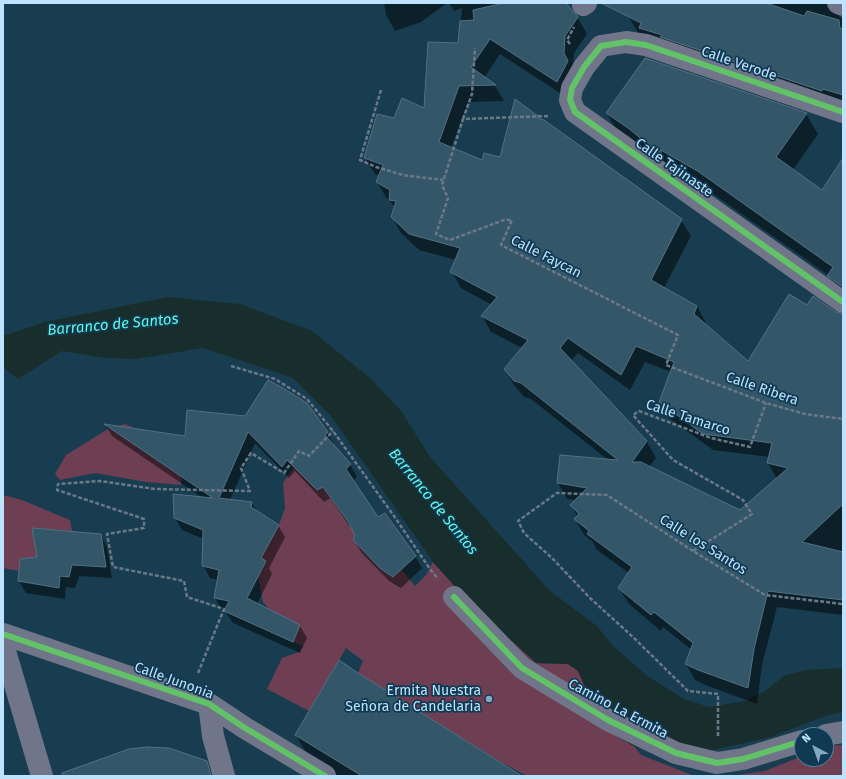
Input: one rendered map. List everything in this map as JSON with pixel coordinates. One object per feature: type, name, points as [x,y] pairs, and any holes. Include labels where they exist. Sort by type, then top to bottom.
[{"type":"street","points":[[838,3],[843,4]]},
{"type":"street","name":"Calle Verode","points":[[575,112],[570,100],[572,88],[584,67],[601,46],[626,42],[646,45],[843,112]]},
{"type":"street","name":"Calle Tajinaste","points":[[575,112],[843,302]]},
{"type":"street","name":"Camino La Ermita","points":[[454,597],[522,668],[608,720],[676,753],[717,763],[743,759],[794,744]]},
{"type":"street","name":"Calle Junonia","points":[[3,634],[209,704],[325,776]]},
{"type":"street","points":[[3,644],[42,776]]},
{"type":"street","points":[[209,704],[213,736],[224,776]]},
{"type":"path","points":[[381,90],[360,160],[376,167],[404,175],[443,180],[472,94],[475,48]]},
{"type":"path","points":[[463,118],[545,116],[575,112]]},
{"type":"path","points":[[231,366],[275,379],[308,399],[333,431],[430,569],[454,597]]},
{"type":"path","points":[[188,697],[224,608],[187,597],[184,581],[113,567],[108,534],[144,528],[144,518],[57,490],[58,484],[100,481],[155,489],[250,491],[241,468],[251,453],[284,473],[299,450],[310,456],[333,431]]},
{"type":"shaded area","points":[[125,424],[136,429],[136,446],[171,470],[182,473],[181,485],[146,482],[95,473],[60,480],[55,474],[66,455],[108,429]]},
{"type":"shaded area","points":[[294,467],[316,490],[323,487],[352,530],[401,569],[415,586],[426,575],[433,562],[468,601],[536,663],[568,664],[578,671],[596,711],[614,735],[634,746],[641,755],[692,775],[703,776],[527,776],[499,761],[358,673],[363,661],[346,648],[309,711],[267,689],[282,658],[299,652],[303,646],[275,634],[283,617],[269,609],[263,602],[258,576],[266,561],[237,548],[272,537],[279,525],[285,508],[283,483]]},
{"type":"shaded area","points":[[3,495],[22,500],[70,520],[72,531],[33,528],[37,557],[20,559],[19,571],[3,568]]},
{"type":"shaded area","points":[[843,745],[843,776],[731,776],[765,771],[794,759],[794,767],[834,767],[834,746]]},
{"type":"water","name":"Barranco de Santos","points":[[168,297],[240,304],[312,331],[371,379],[401,411],[430,457],[550,591],[597,626],[612,645],[646,675],[684,699],[709,707],[745,701],[765,691],[785,675],[807,670],[843,668],[843,712],[828,715],[771,737],[691,755],[634,746],[614,735],[596,711],[578,671],[568,664],[536,663],[468,601],[433,562],[331,416],[293,378],[203,348],[137,359],[106,358],[62,351],[18,379],[3,367],[3,336],[45,322]]},
{"type":"building","points":[[504,3],[566,3],[578,17],[565,36],[564,53],[568,61],[557,82],[490,39],[471,67],[496,85],[459,86],[439,142],[482,160],[484,153],[500,157],[515,99],[538,116],[537,118],[544,120],[682,219],[651,280],[697,306],[694,314],[748,361],[789,294],[807,305],[813,296],[836,312],[843,314],[843,504],[802,542],[843,552],[843,600],[768,591],[754,649],[748,688],[685,664],[693,643],[654,612],[651,615],[618,588],[632,567],[587,534],[589,531],[574,519],[579,514],[570,505],[587,488],[557,483],[560,455],[618,460],[521,383],[514,381],[504,369],[528,340],[481,316],[497,297],[450,272],[460,248],[409,234],[391,217],[396,201],[389,200],[390,190],[376,182],[383,165],[364,158],[377,114],[394,118],[402,98],[424,108],[428,42],[458,43],[460,21],[474,20],[473,10]],"holes":[[[568,338],[621,375],[636,346],[674,362],[659,402],[703,434],[772,443],[767,463],[788,468],[740,510],[641,462],[632,462],[647,441],[560,348]]]},
{"type":"building","points":[[601,3],[766,3],[804,16],[807,11],[839,20],[840,28],[843,29],[843,95],[823,89],[822,91],[660,37],[662,35],[639,28],[641,23]]},
{"type":"building","points":[[645,58],[807,113],[776,157],[822,190],[843,158],[843,287],[827,276],[833,267],[699,172],[661,150],[661,155],[628,128],[606,113]]},
{"type":"building","points":[[268,380],[307,403],[328,432],[325,435],[351,464],[346,469],[378,517],[385,513],[416,556],[393,577],[381,569],[353,540],[355,536],[349,523],[323,487],[317,490],[287,460],[282,467],[248,432],[219,498],[252,502],[251,507],[279,525],[261,558],[266,561],[247,598],[300,625],[293,642],[224,611],[229,601],[214,598],[219,570],[202,566],[203,530],[174,518],[173,494],[213,498],[104,424],[185,436],[187,410],[245,416]]},
{"type":"building","points":[[32,528],[101,534],[106,567],[72,565],[69,577],[60,576],[59,588],[18,581],[20,559],[37,557]]},
{"type":"building","points":[[339,660],[522,776],[362,776],[295,735]]},
{"type":"building","points":[[147,747],[169,748],[207,761],[211,776],[62,776],[62,773],[129,749]]},
{"type":"cycle path","points":[[843,112],[646,45],[626,42],[601,46],[584,67],[572,88],[570,100],[575,112],[843,302]]},
{"type":"cycle path","points":[[454,597],[522,668],[608,720],[676,753],[717,763],[743,759],[794,743]]},
{"type":"cycle path","points":[[3,634],[209,704],[245,728],[325,776]]},
{"type":"place","name":"Ermita Nuestra Señora de Candelaria","points":[[489,699]]}]
